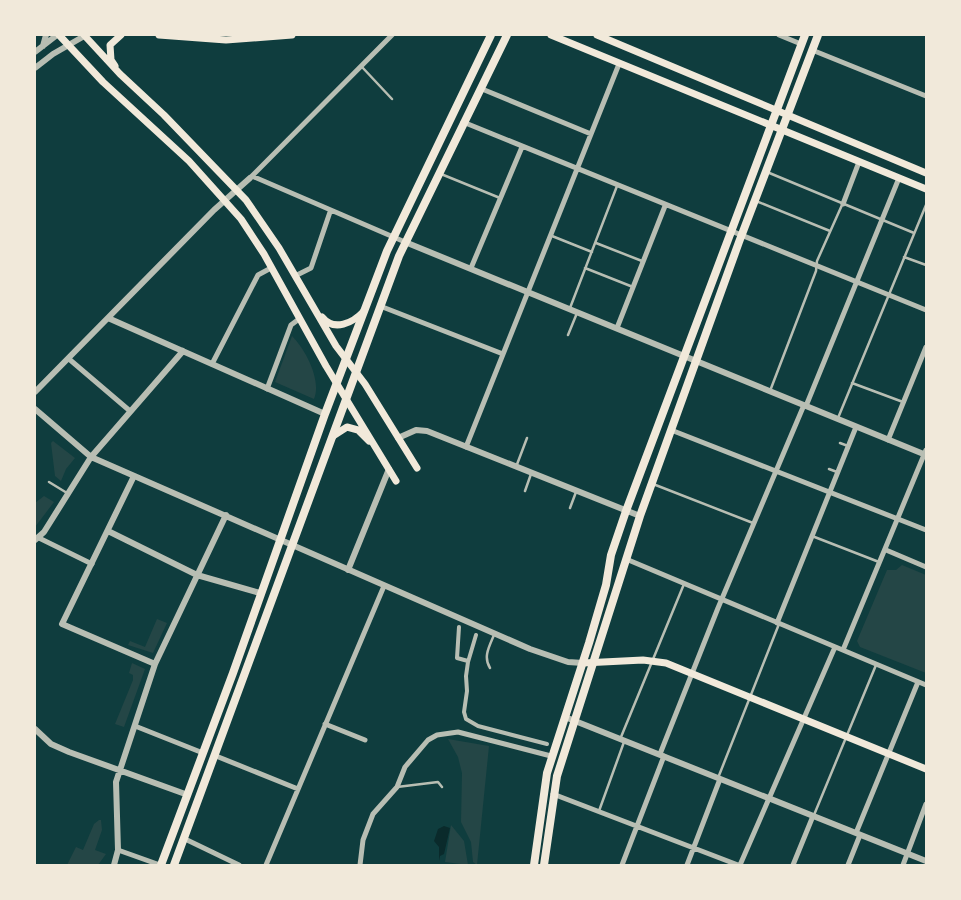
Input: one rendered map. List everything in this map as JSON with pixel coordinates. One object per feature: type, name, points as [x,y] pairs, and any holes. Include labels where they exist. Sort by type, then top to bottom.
[{"type":"main road","points":[[58,35],[69,44],[103,82],[189,161],[241,219],[396,481]]},
{"type":"main road","points":[[85,35],[120,74],[164,115],[237,190],[257,216],[346,360],[417,468]]},
{"type":"main road","points":[[120,74],[111,60],[110,45],[121,35]]},
{"type":"main road","points":[[159,35],[226,40],[292,35]]},
{"type":"main road","points":[[161,865],[188,796],[324,414],[364,311],[394,238],[491,35]]},
{"type":"main road","points":[[174,865],[216,756],[355,372],[405,242],[507,35]]},
{"type":"main road","points":[[550,35],[926,189]]},
{"type":"main road","points":[[596,35],[926,174]]},
{"type":"main road","points":[[534,865],[543,792],[551,756],[582,663],[626,511],[805,35]]},
{"type":"main road","points":[[546,865],[554,794],[562,759],[576,721],[640,516],[755,200],[818,35]]},
{"type":"main road","points":[[309,301],[325,321],[338,325],[349,324],[364,311]]},
{"type":"main road","points":[[332,436],[344,427],[354,428],[376,448]]},
{"type":"main road","points":[[582,663],[653,660],[926,769]]},
{"type":"street","points":[[42,47],[46,35]]},
{"type":"street","points":[[35,52],[58,35]]},
{"type":"street","points":[[35,68],[85,35]]},
{"type":"street","points":[[35,392],[224,200],[251,177],[392,35]]},
{"type":"street","points":[[779,35],[801,44]]},
{"type":"street","points":[[812,50],[926,96]]},
{"type":"street","points":[[466,447],[619,64]]},
{"type":"street","points":[[482,89],[591,134]]},
{"type":"street","points":[[464,122],[665,206],[926,310]]},
{"type":"street","points":[[471,268],[522,147]]},
{"type":"street","points":[[843,204],[859,162]]},
{"type":"street","points":[[251,177],[330,212],[528,291],[888,440],[925,453],[881,563],[843,650]]},
{"type":"street","points":[[622,865],[691,674],[899,178]]},
{"type":"street","points":[[618,328],[665,206]]},
{"type":"street","points":[[295,276],[311,268],[330,212]]},
{"type":"street","points":[[212,364],[258,275],[271,268]]},
{"type":"street","points":[[380,306],[503,354]]},
{"type":"street","points":[[108,318],[324,414]]},
{"type":"street","points":[[267,389],[291,325],[300,319]]},
{"type":"street","points":[[888,440],[926,347]]},
{"type":"street","points":[[92,564],[37,539],[90,457],[183,351]]},
{"type":"street","points":[[68,358],[130,411]]},
{"type":"street","points":[[35,409],[90,457],[495,634],[548,656],[582,663]]},
{"type":"street","points":[[778,623],[856,426]]},
{"type":"street","points":[[398,438],[416,430],[427,431],[640,516]]},
{"type":"street","points":[[671,430],[829,494],[926,530]]},
{"type":"street","points":[[348,570],[389,469]]},
{"type":"street","points":[[134,476],[62,624],[155,664]]},
{"type":"street","points":[[114,865],[118,850],[115,785],[119,771],[155,664],[226,515]]},
{"type":"street","points":[[108,531],[197,575],[260,593]]},
{"type":"street","points":[[886,550],[926,567]]},
{"type":"street","points":[[626,559],[926,685]]},
{"type":"street","points":[[266,865],[384,586]]},
{"type":"street","points":[[459,627],[457,658],[468,661]]},
{"type":"street","points":[[476,635],[468,661],[466,676],[467,691],[464,699],[466,719],[478,726],[547,744]]},
{"type":"street","points":[[554,794],[739,865],[835,647]]},
{"type":"street","points":[[848,865],[858,834],[918,682]]},
{"type":"street","points":[[565,716],[926,861]]},
{"type":"street","points":[[326,724],[365,740]]},
{"type":"street","points":[[135,726],[203,753]]},
{"type":"street","points":[[35,729],[51,744],[188,796]]},
{"type":"street","points":[[360,865],[362,840],[373,814],[398,787],[405,767],[428,740],[448,732],[458,732],[551,756]]},
{"type":"street","points":[[216,756],[298,789]]},
{"type":"street","points":[[687,865],[719,778]]},
{"type":"street","points":[[903,865],[926,804]]},
{"type":"street","points":[[793,865],[813,816]]},
{"type":"street","points":[[185,839],[229,863],[239,865]]},
{"type":"street","points":[[118,850],[161,865]]},
{"type":"lane","points":[[361,66],[392,99]]},
{"type":"lane","points":[[766,171],[914,233]]},
{"type":"lane","points":[[438,172],[500,198]]},
{"type":"lane","points":[[570,309],[617,186]]},
{"type":"lane","points":[[755,200],[830,232]]},
{"type":"lane","points":[[770,391],[830,232],[843,204]]},
{"type":"lane","points":[[837,419],[926,205]]},
{"type":"lane","points":[[550,235],[592,252]]},
{"type":"lane","points":[[595,243],[643,262]]},
{"type":"lane","points":[[904,257],[926,265]]},
{"type":"lane","points":[[585,268],[633,287]]},
{"type":"lane","points":[[568,335],[577,312]]},
{"type":"lane","points":[[852,383],[903,402]]},
{"type":"lane","points":[[516,467],[527,438]]},
{"type":"lane","points":[[840,442],[848,446]]},
{"type":"lane","points":[[830,469],[837,472]]},
{"type":"lane","points":[[525,491],[532,473]]},
{"type":"lane","points":[[49,482],[68,493]]},
{"type":"lane","points":[[652,483],[754,524]]},
{"type":"lane","points":[[570,508],[577,491]]},
{"type":"lane","points":[[812,536],[881,563]]},
{"type":"lane","points":[[598,811],[622,739],[684,584]]},
{"type":"lane","points":[[719,778],[778,623]]},
{"type":"lane","points":[[490,668],[486,661],[487,654],[495,634]]},
{"type":"lane","points":[[813,816],[876,664]]},
{"type":"lane","points":[[398,787],[438,782],[442,787]]},
{"type":"shaded area","points":[[292,336],[311,365],[316,383],[314,399],[275,382]]},
{"type":"shaded area","points":[[53,441],[75,458],[66,469],[61,481],[55,476],[51,443]]},
{"type":"shaded area","points":[[44,496],[54,502],[35,527],[35,503]]},
{"type":"shaded area","points":[[902,565],[926,575],[926,673],[860,647],[857,641],[887,570],[896,570]]},
{"type":"shaded area","points":[[157,619],[167,623],[153,653],[128,645],[130,641],[145,647]]},
{"type":"shaded area","points":[[132,663],[145,669],[124,727],[115,724],[133,680],[133,675],[129,673]]},
{"type":"shaded area","points":[[448,739],[489,746],[477,865],[473,862],[471,842],[461,822],[462,773],[458,757]]},
{"type":"shaded area","points":[[101,820],[102,830],[95,850],[106,854],[98,865],[67,865],[76,847],[83,850],[94,824]]},
{"type":"shaded area","points":[[451,825],[464,841],[468,865],[445,862]]},
{"type":"shaded area","points":[[444,826],[450,828],[444,854],[440,856],[439,861],[439,847],[434,841],[438,829]]}]
